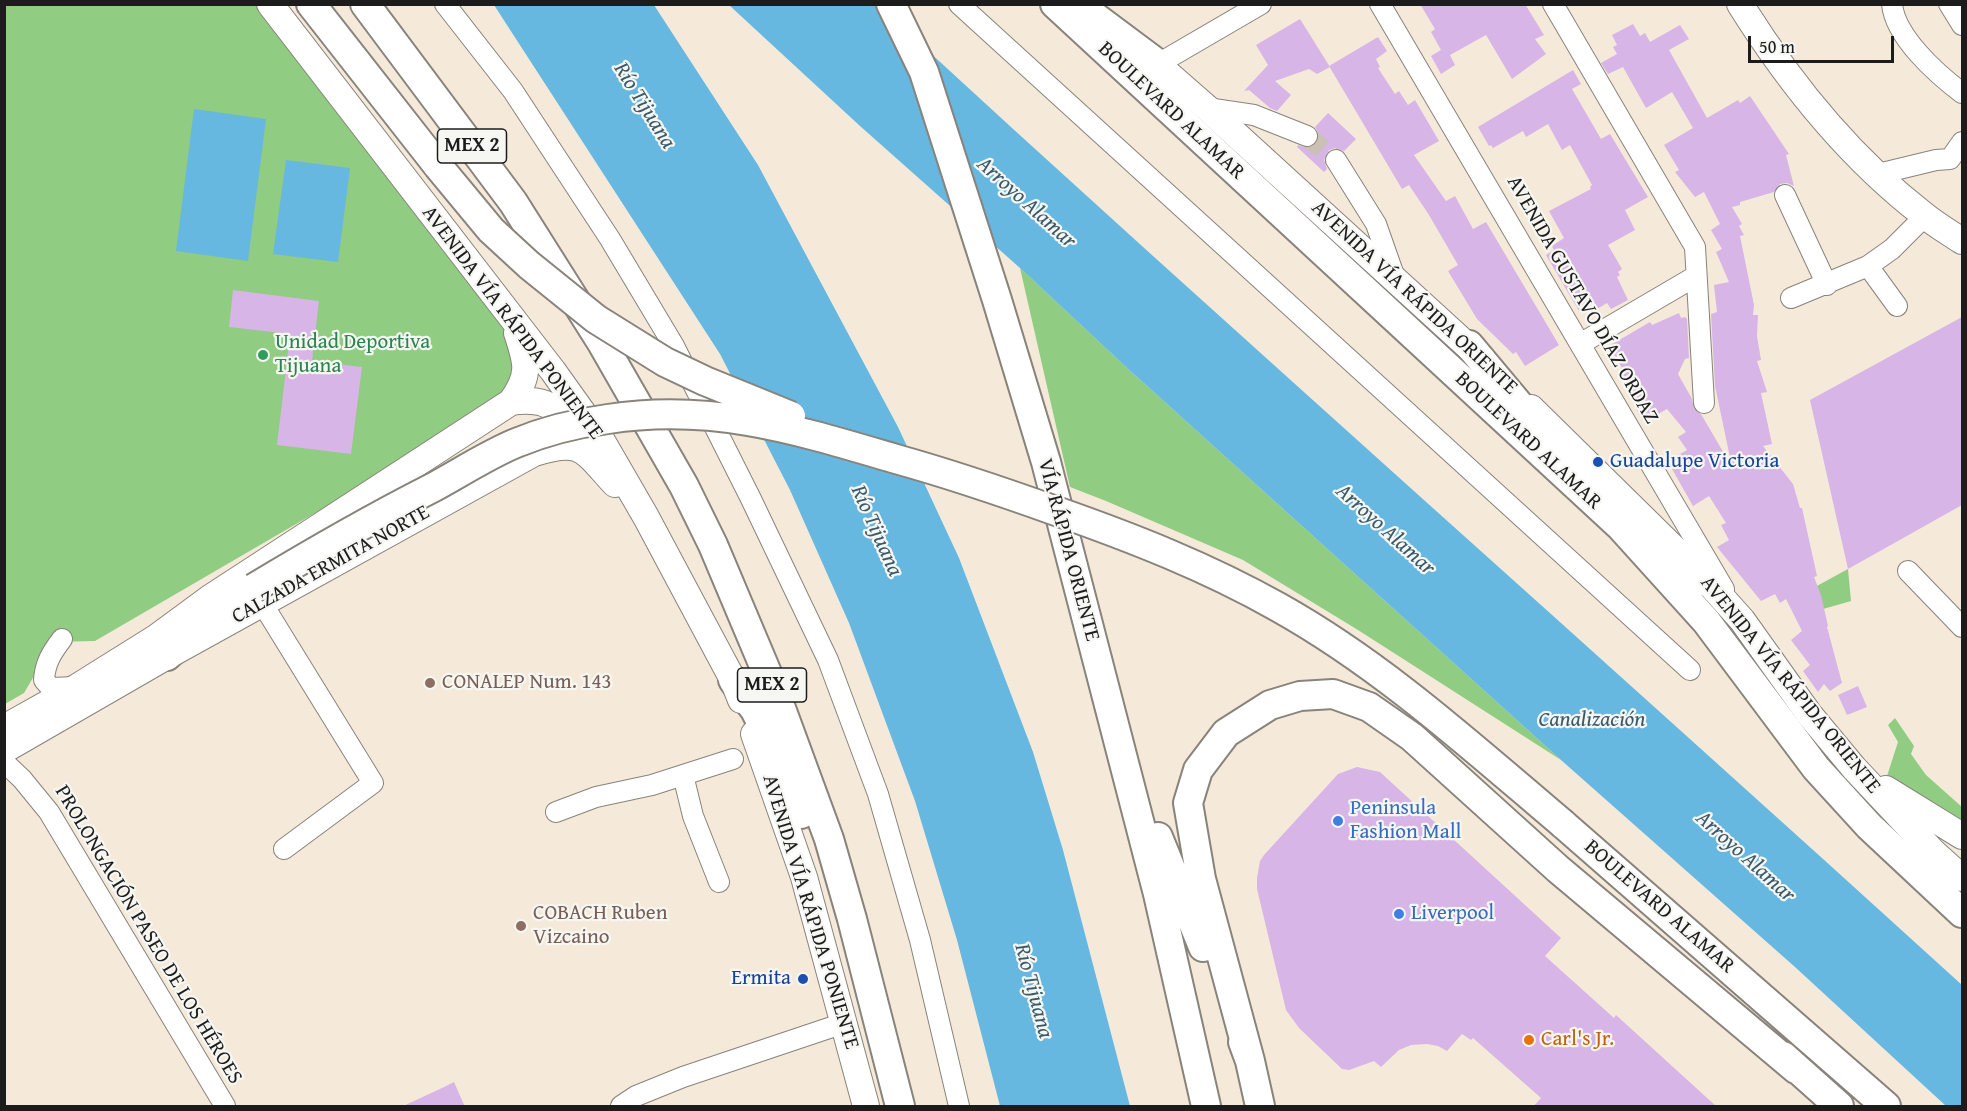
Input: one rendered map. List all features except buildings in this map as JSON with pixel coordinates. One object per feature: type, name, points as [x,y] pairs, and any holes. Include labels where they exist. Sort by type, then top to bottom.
[{"type":"highway","points":[[311,4],[490,230],[596,319],[664,362],[705,381],[913,464]]},
{"type":"highway","name":"AVENIDA VÍA RÁPIDA PONIENTE","points":[[365,4],[513,202],[602,343],[684,486],[713,545],[775,692],[829,839],[900,1107]]},
{"type":"highway","name":"VÍA RÁPIDA ORIENTE","points":[[891,4],[924,72],[1046,462],[1158,894],[1206,1107]]},
{"type":"highway","name":"BOULEVARD ALAMAR","points":[[1055,4],[1621,527],[1706,621],[1816,768],[1869,826],[1962,913]]},
{"type":"highway","points":[[1078,4],[1158,64]]},
{"type":"highway","points":[[1469,345],[1621,527],[1709,583]]},
{"type":"highway","points":[[166,656],[200,624],[258,596],[348,532],[496,453],[543,434],[607,419],[656,414],[737,418],[790,429],[913,464]]},
{"type":"highway","name":"BOULEVARD ALAMAR","points":[[913,464],[995,489],[1141,541],[1217,575],[1280,608],[1374,669],[1464,740],[1563,824],[1886,1107]]},
{"type":"highway","points":[[733,680],[755,710],[774,748],[830,882],[852,919]]},
{"type":"highway","points":[[1260,1107],[1250,1060],[1201,879],[1188,803],[1198,770],[1226,733],[1270,705],[1300,696],[1333,694],[1369,707],[1412,737],[1558,869],[1796,1068],[1839,1107]]},
{"type":"highway","points":[[1123,755],[1250,1060]]},
{"type":"highway","points":[[1563,824],[1630,900],[1796,1068]]},
{"type":"main road","name":"AVENIDA VÍA RÁPIDA PONIENTE","points":[[270,4],[553,371],[598,434],[646,517],[733,680],[766,766],[804,876],[866,1107]]},
{"type":"main road","name":"AVENIDA VÍA RÁPIDA ORIENTE","points":[[1087,4],[1158,64],[1469,345],[1709,583],[1742,620],[1809,714],[1854,768],[1962,878]]},
{"type":"main road","points":[[1740,4],[1769,50],[1814,109],[1878,174],[1925,216],[1962,241]]},
{"type":"main road","name":"CALZADA ERMITA NORTE","points":[[4,728],[77,687],[157,637],[210,598],[511,402],[522,387],[526,372],[525,356],[513,321]]},
{"type":"main road","points":[[511,402],[526,399],[540,401],[551,406],[557,413],[558,423],[551,436],[534,453]]},
{"type":"main road","name":"CALZADA ERMITA NORTE","points":[[258,596],[534,453],[560,446],[576,447],[584,451],[646,517]]},
{"type":"main road","points":[[4,750],[166,656]]},
{"type":"main road","points":[[1854,768],[1962,836]]},
{"type":"street","points":[[445,4],[513,91],[610,239],[674,346],[752,499],[828,660],[885,817],[920,940],[959,1107]]},
{"type":"street","points":[[959,4],[1690,670]]},
{"type":"street","points":[[1158,64],[1261,4]]},
{"type":"street","name":"AVENIDA GUSTAVO DÍAZ ORDAZ","points":[[1380,4],[1742,620]]},
{"type":"street","points":[[1553,4],[1695,248],[1704,403]]},
{"type":"street","points":[[1892,4],[1893,15],[1906,37],[1928,64],[1962,93]]},
{"type":"street","points":[[1949,4],[1962,25]]},
{"type":"street","points":[[1207,108],[1254,115],[1307,136]]},
{"type":"street","points":[[1878,174],[1936,160],[1956,164],[1962,142]]},
{"type":"street","points":[[1336,160],[1376,224],[1395,279]]},
{"type":"street","points":[[1785,195],[1827,285]]},
{"type":"street","points":[[1791,298],[1827,285],[1868,266],[1892,249],[1925,216]]},
{"type":"street","points":[[1868,266],[1897,306]]},
{"type":"street","points":[[1580,344],[1696,276]]},
{"type":"street","points":[[1908,571],[1962,627]]},
{"type":"street","points":[[258,596],[373,783],[284,849]]},
{"type":"street","points":[[62,639],[44,669],[44,680],[51,688],[77,687]]},
{"type":"street","points":[[556,812],[596,797],[641,788],[733,759]]},
{"type":"street","name":"PROLONGACIÓN PASEO DE LOS HÉROES","points":[[4,762],[22,779],[49,812],[225,1107]]},
{"type":"street","points":[[683,776],[693,816],[718,882]]},
{"type":"street","points":[[621,1107],[636,1096],[683,1077],[844,1023]]},
{"type":"green space","name":"Unidad Deportiva Tijuana","points":[[5,5],[263,5],[519,345],[511,399],[95,641],[54,642],[24,693],[5,704]]},
{"type":"green space","points":[[1020,268],[1126,367],[1561,760],[1358,630],[1243,560],[1070,487]]},
{"type":"green space","points":[[1848,569],[1851,601],[1823,609],[1815,587]]},
{"type":"green space","points":[[1895,718],[1914,746],[1911,754],[1926,775],[1962,807],[1962,826],[1887,776],[1898,742],[1888,725]]},
{"type":"water","name":"Río Tijuana","points":[[494,5],[654,5],[758,165],[898,427],[959,558],[1033,752],[1063,850],[1130,1106],[1000,1106],[957,940],[915,801],[849,623],[790,490],[720,354]]},
{"type":"water","name":"Canalización","points":[[729,5],[878,5],[1962,985],[1962,1106],[1946,1106],[1795,967],[1561,760],[1126,367]]},
{"type":"water","points":[[194,109],[266,119],[248,261],[176,251]]},
{"type":"water","points":[[286,160],[350,168],[338,262],[273,254]]},
{"type":"tunnel","points":[[1307,136],[1336,160]]},
{"type":"place","name":"Unidad Deportiva Tijuana","points":[[263,355]]},
{"type":"place","name":"Guadalupe Victoria","points":[[1598,462]]},
{"type":"place","name":"CONALEP Num. 143","points":[[430,683]]},
{"type":"place","name":"Peninsula Fashion Mall","points":[[1338,821]]},
{"type":"place","name":"Liverpool","points":[[1399,914]]},
{"type":"place","name":"COBACH Ruben Vizcaino","points":[[521,926]]},
{"type":"place","name":"Ermita","points":[[803,979]]},
{"type":"place","name":"Carl's Jr.","points":[[1529,1040]]},
{"type":"water label","name":"Arroyo Alamar","points":[[1026,203]]},
{"type":"water label","name":"Arroyo Alamar","points":[[1385,530]]},
{"type":"water label","name":"Arroyo Alamar","points":[[1745,857]]}]
